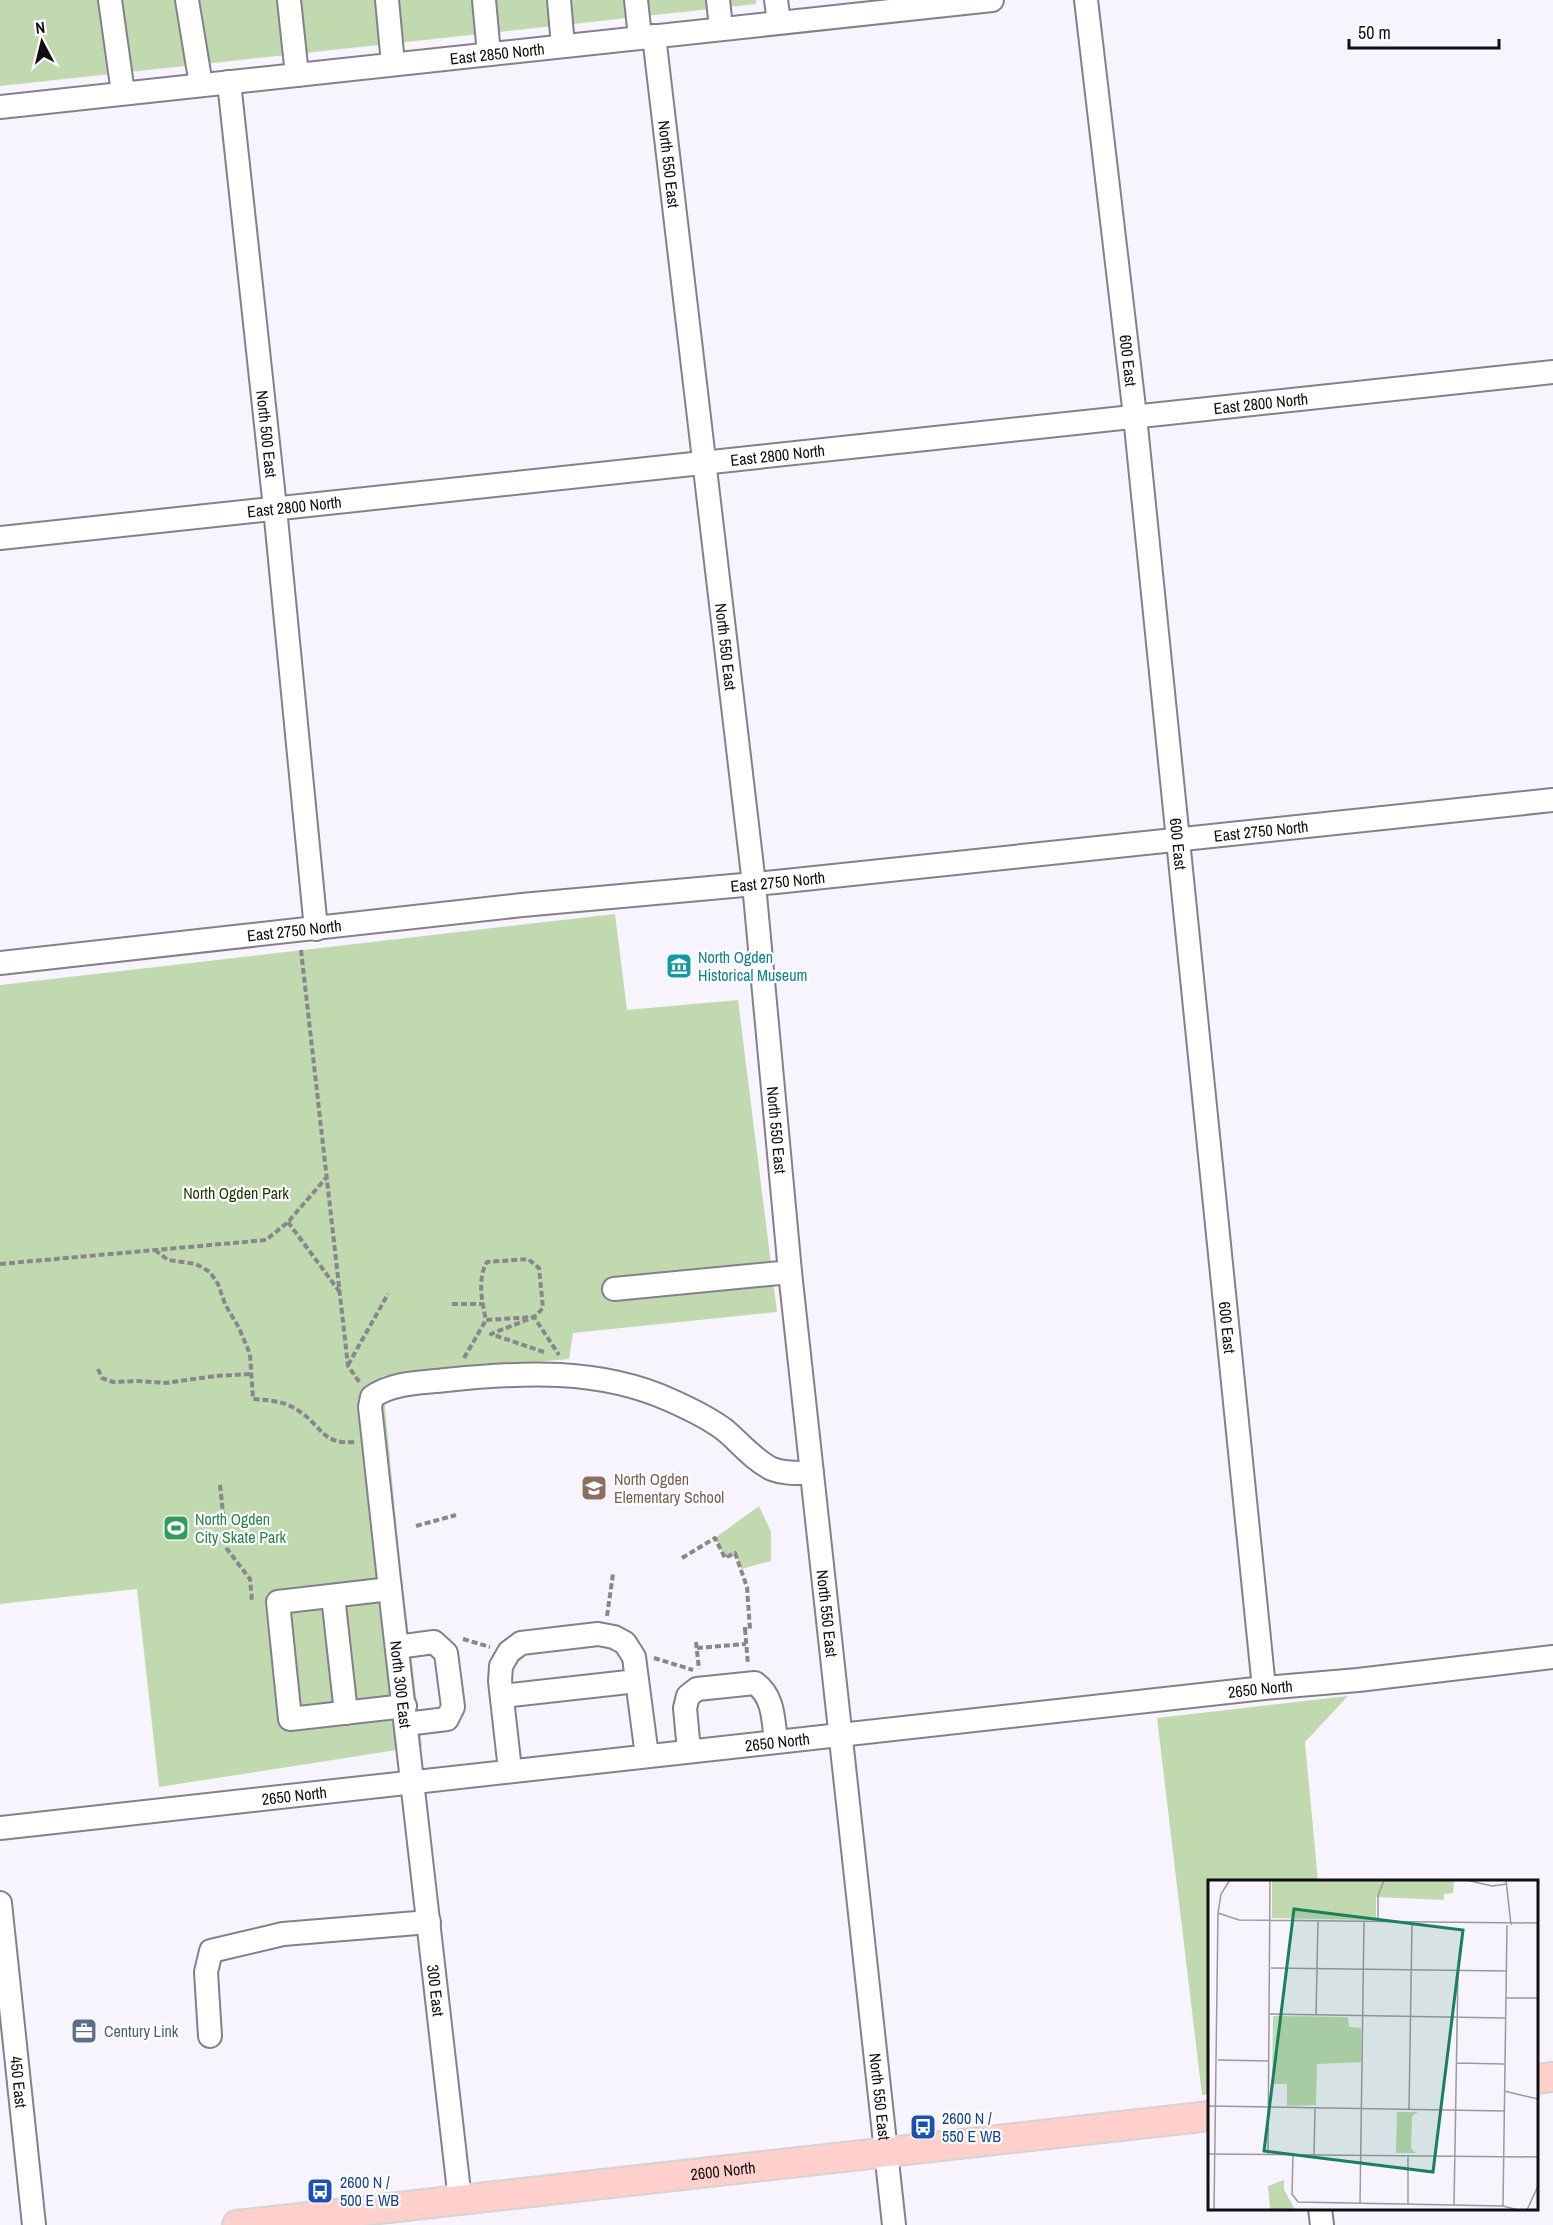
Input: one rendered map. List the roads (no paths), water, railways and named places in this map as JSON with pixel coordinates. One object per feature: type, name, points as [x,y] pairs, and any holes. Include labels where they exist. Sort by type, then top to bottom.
[{"type":"main road","points":[[1538,2079],[1553,2077]]},
{"type":"main road","name":"2600 North","points":[[255,2224],[1208,2116]]},
{"type":"street","points":[[110,0],[123,93]]},
{"type":"street","points":[[187,0],[201,85]]},
{"type":"street","points":[[289,0],[297,75]]},
{"type":"street","points":[[387,0],[393,64]]},
{"type":"street","points":[[483,0],[489,54]]},
{"type":"street","points":[[559,0],[563,46]]},
{"type":"street","name":"North 550 East","points":[[636,0],[647,37],[705,461],[754,884],[790,1272],[894,2225]]},
{"type":"street","points":[[718,0],[721,28]]},
{"type":"street","name":"East 2850 North","points":[[1,101],[123,93],[647,37],[721,28],[777,11],[992,0]]},
{"type":"street","name":"600 East","points":[[1086,0],[1134,416],[1179,838],[1264,1688]]},
{"type":"street","name":"North 500 East","points":[[229,82],[275,508],[316,929]]},
{"type":"street","name":"East 2800 North","points":[[0,538],[1553,372]]},
{"type":"street","name":"East 2750 North","points":[[0,963],[522,905],[754,884],[1553,800]]},
{"type":"street","points":[[614,1289],[790,1272]]},
{"type":"street","name":"North 300 East","points":[[413,1781],[370,1407],[372,1397],[383,1389],[398,1385],[493,1375],[572,1375],[622,1382],[671,1400],[723,1429],[770,1468],[783,1473],[812,1473]]},
{"type":"street","points":[[390,1589],[278,1602],[290,1719],[346,1713],[447,1719],[453,1707],[446,1653],[434,1642],[397,1647]]},
{"type":"street","points":[[333,1596],[346,1713]]},
{"type":"street","points":[[510,1770],[501,1666],[509,1652],[521,1643],[598,1634],[614,1637],[625,1643],[634,1657],[647,1756]]},
{"type":"street","name":"2650 North","points":[[0,1828],[510,1770],[1264,1688],[1358,1680],[1553,1657]]},
{"type":"street","points":[[502,1696],[637,1681]]},
{"type":"street","points":[[689,1751],[685,1708],[688,1696],[697,1689],[755,1683],[765,1690],[771,1705],[776,1742]]},
{"type":"street","name":"300 East","points":[[413,1781],[460,2200]]},
{"type":"street","name":"450 East","points":[[0,1903],[34,2225]]},
{"type":"street","points":[[210,2036],[206,1972],[211,1952],[283,1934],[429,1922]]},
{"type":"street","points":[[1320,2210],[1322,2225]]},
{"type":"place","name":"North Ogden Historical Museum","points":[[679,966]]},
{"type":"place","name":"North Ogden Elementary School","points":[[594,1488]]},
{"type":"place","name":"North Ogden City Skate Park","points":[[176,1528]]},
{"type":"place","name":"Century Link","points":[[84,2031]]},
{"type":"place","name":"2600 N / 550 E WB","points":[[923,2127]]},
{"type":"place","name":"2600 N / 500 E WB","points":[[320,2191]]},
{"type":"park label","name":"North Ogden Park","points":[[236,1193]]}]
